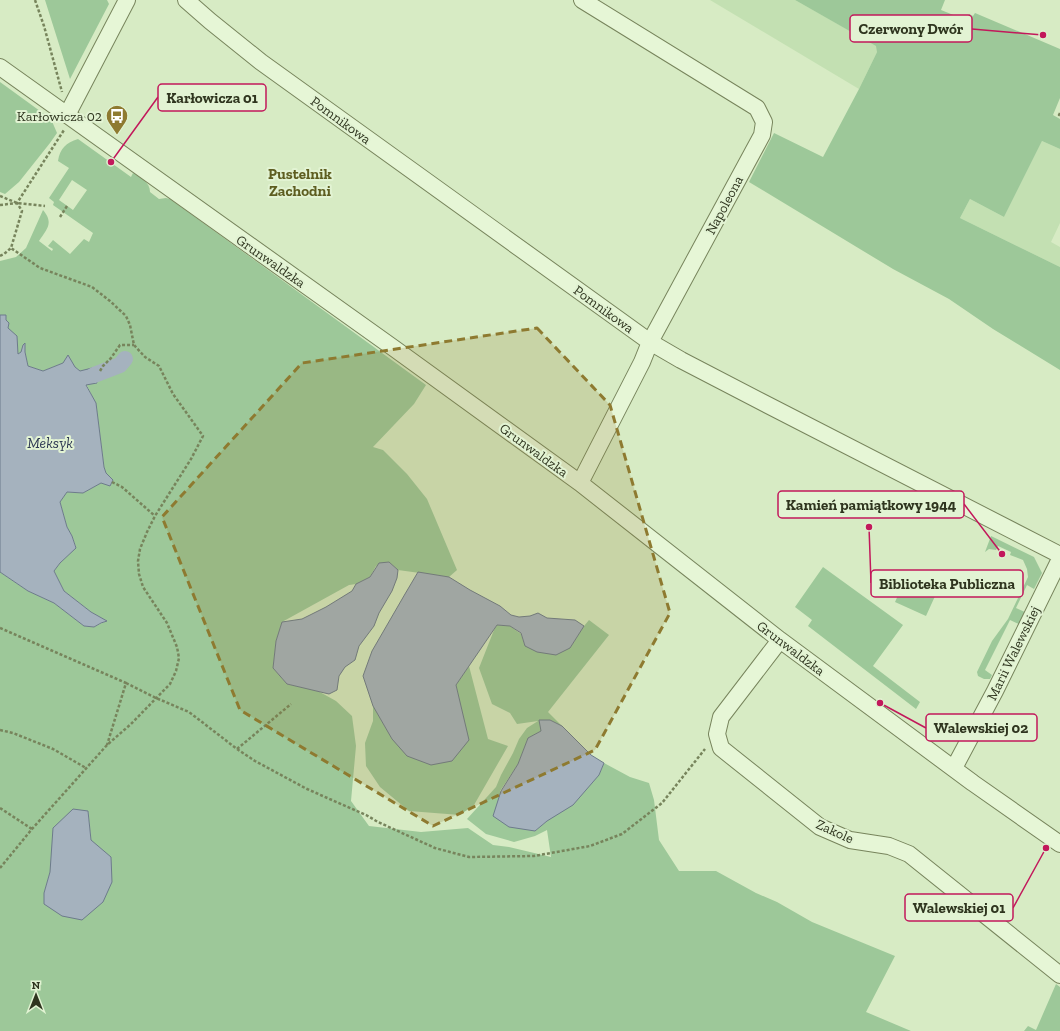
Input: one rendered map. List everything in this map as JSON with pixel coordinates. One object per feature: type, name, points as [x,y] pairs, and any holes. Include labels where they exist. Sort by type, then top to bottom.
[{"type":"street","points":[[67,115],[128,0]]},
{"type":"street","name":"Pomnikowa","points":[[186,0],[261,62],[650,342],[681,360],[1060,555]]},
{"type":"street","name":"Napoleona","points":[[580,483],[642,362],[650,342],[762,135],[764,122],[757,108],[582,0]]},
{"type":"street","name":"Grunwaldzka","points":[[0,67],[401,353],[580,483],[780,640],[1060,844]]},
{"type":"street","name":"Marii Walewskiej","points":[[954,768],[995,691],[1060,559]]},
{"type":"street","points":[[717,734],[721,717],[780,640]]},
{"type":"street","name":"Zakole","points":[[717,734],[720,748],[820,827],[850,840],[889,846],[909,854],[1060,975]]},
{"type":"path","points":[[17,203],[65,128],[67,115],[36,0]]},
{"type":"path","points":[[0,196],[17,203],[22,211],[11,248],[0,256]]},
{"type":"path","points":[[0,206],[17,203],[45,206]]},
{"type":"path","points":[[60,217],[67,206]]},
{"type":"path","points":[[0,868],[32,829],[107,745],[131,724],[170,684],[176,671],[179,658],[177,647],[167,623],[143,587],[139,574],[138,561],[140,549],[155,516],[191,459],[203,436],[173,394],[159,366],[145,357],[134,346],[130,325],[126,316],[92,287],[40,268],[11,248]]},
{"type":"path","points":[[100,371],[120,345],[134,346]]},
{"type":"path","points":[[112,482],[122,487],[155,516]]},
{"type":"path","points":[[0,628],[189,712],[255,761],[307,789],[436,848],[469,857],[534,856],[590,846],[622,834],[662,803],[717,734]]},
{"type":"path","points":[[107,745],[126,683]]},
{"type":"path","points":[[237,749],[291,704]]},
{"type":"path","points":[[0,730],[13,733],[54,749],[86,768]]},
{"type":"path","points":[[0,808],[32,829]]},
{"type":"highlighted area","points":[[537,328],[610,405],[670,613],[595,750],[433,826],[240,710],[162,517],[302,363]]},
{"type":"green space","points":[[45,0],[107,0],[109,4],[70,79]]},
{"type":"green space","points":[[710,0],[795,0],[877,46],[877,52],[859,89]]},
{"type":"green space","points":[[795,0],[945,0],[941,10],[966,20],[969,14],[973,16],[975,13],[1060,49],[1060,98],[1053,115],[1060,119],[1060,149],[1042,141],[1004,217],[970,199],[960,218],[1060,267],[1060,370],[993,329],[949,299],[893,269],[749,182],[774,133],[823,157],[877,52],[876,46]]},
{"type":"green space","points":[[0,82],[51,119],[57,133],[19,182],[5,194],[0,192]]},
{"type":"green space","points":[[78,139],[131,177],[133,173],[142,179],[147,183],[150,192],[159,199],[170,199],[426,385],[414,404],[373,447],[383,450],[407,474],[427,499],[457,570],[449,577],[398,570],[389,562],[376,566],[370,577],[356,584],[349,585],[282,622],[276,641],[273,668],[287,684],[318,691],[336,701],[352,716],[356,746],[351,801],[369,826],[421,832],[468,828],[493,845],[509,847],[551,857],[547,830],[535,836],[514,842],[486,834],[467,819],[496,787],[519,739],[527,728],[538,721],[517,724],[510,713],[492,704],[479,668],[497,625],[510,626],[521,634],[525,646],[570,648],[589,620],[609,635],[548,712],[562,726],[550,720],[541,731],[528,738],[518,764],[500,791],[535,831],[599,775],[604,763],[630,777],[649,783],[654,800],[659,840],[679,871],[716,871],[756,893],[777,902],[812,922],[895,956],[866,1012],[911,1031],[0,1031],[0,572],[28,591],[54,603],[84,626],[94,627],[106,621],[91,612],[64,591],[54,571],[76,547],[67,527],[60,502],[67,492],[83,493],[101,483],[106,473],[96,404],[80,371],[75,367],[63,363],[43,371],[28,366],[25,343],[23,345],[22,352],[18,355],[8,330],[6,316],[0,315],[0,261],[16,257],[26,248],[43,210],[49,222],[47,229],[39,241],[52,251],[53,249],[48,246],[53,240],[70,254],[84,239],[89,242],[93,233],[53,205],[54,202],[49,198],[69,168],[58,161],[60,153],[67,144]],"holes":[[[72,180],[87,190],[73,210],[59,200]],[[88,811],[91,840],[44,893],[50,872]]]},
{"type":"green space","points":[[1042,141],[1060,149],[1060,223],[1051,242],[1060,247],[1060,267],[960,218],[970,199],[1004,217]]},
{"type":"green space","points":[[991,536],[1034,557],[1042,573],[1034,589],[1027,585],[1016,608],[1027,613],[1021,625],[1010,620],[985,670],[992,675],[990,679],[984,679],[978,676],[977,672],[992,641],[1008,619],[1028,577],[1027,569],[1023,560],[1010,555],[1011,552],[998,546],[996,550],[989,549],[985,552]]},
{"type":"green space","points":[[823,567],[903,625],[873,666],[920,702],[916,709],[808,626],[812,620],[795,607]]},
{"type":"green space","points":[[905,580],[936,594],[926,616],[895,602]]},
{"type":"green space","points":[[469,666],[488,739],[508,746],[474,805],[460,815],[409,811],[380,787],[366,766],[365,743],[373,721],[373,706],[392,739],[468,740],[456,685]]},
{"type":"green space","points":[[1056,984],[1060,987],[1060,1031],[1024,1031],[1028,1026],[1036,1030]]},
{"type":"water","name":"Meksyk","points":[[0,315],[6,315],[6,320],[9,323],[8,328],[17,336],[18,354],[21,352],[25,343],[28,366],[43,371],[63,363],[68,355],[75,367],[80,371],[92,368],[97,383],[86,385],[96,403],[104,467],[106,473],[113,480],[110,486],[101,483],[83,493],[67,492],[60,502],[67,527],[76,548],[54,571],[64,591],[91,612],[107,621],[94,627],[84,626],[54,603],[28,591],[0,572]]},
{"type":"water","points":[[389,562],[398,570],[397,578],[392,591],[379,613],[374,626],[359,646],[355,660],[345,667],[339,676],[337,690],[329,694],[287,684],[273,668],[276,641],[282,622],[302,619],[326,607],[352,591],[356,584],[370,577],[379,563]]},
{"type":"water","points":[[418,572],[449,577],[500,606],[511,615],[519,617],[530,616],[538,613],[547,618],[575,620],[584,626],[570,648],[556,655],[537,652],[525,646],[521,633],[510,626],[497,625],[456,685],[469,740],[452,761],[431,765],[407,756],[392,739],[373,706],[363,676],[372,651]]},
{"type":"water","points":[[539,720],[550,720],[562,726],[591,755],[604,763],[599,775],[573,805],[547,821],[535,831],[509,827],[493,816],[501,791],[518,764],[528,738],[541,731]]},
{"type":"water","points":[[73,809],[88,811],[91,840],[111,857],[112,882],[103,902],[82,920],[62,916],[44,904],[44,893],[50,872],[53,828]]},
{"type":"waterway","points":[[94,375],[120,365],[125,359]]},
{"type":"place","name":"Czerwony Dwór","points":[[1043,35]]},
{"type":"place","name":"Karłowicza 02","points":[[117,136]]},
{"type":"place","name":"Karłowicza 01","points":[[111,162]]},
{"type":"place","name":"Biblioteka Publiczna","points":[[869,527]]},
{"type":"place","name":"Kamień pamiątkowy 1944","points":[[1002,554]]},
{"type":"place","name":"Walewskiej 02","points":[[880,703]]},
{"type":"place","name":"Walewskiej 01","points":[[1046,848]]},
{"type":"district","name":"Pustelnik Zachodni","points":[[300,182]]}]
